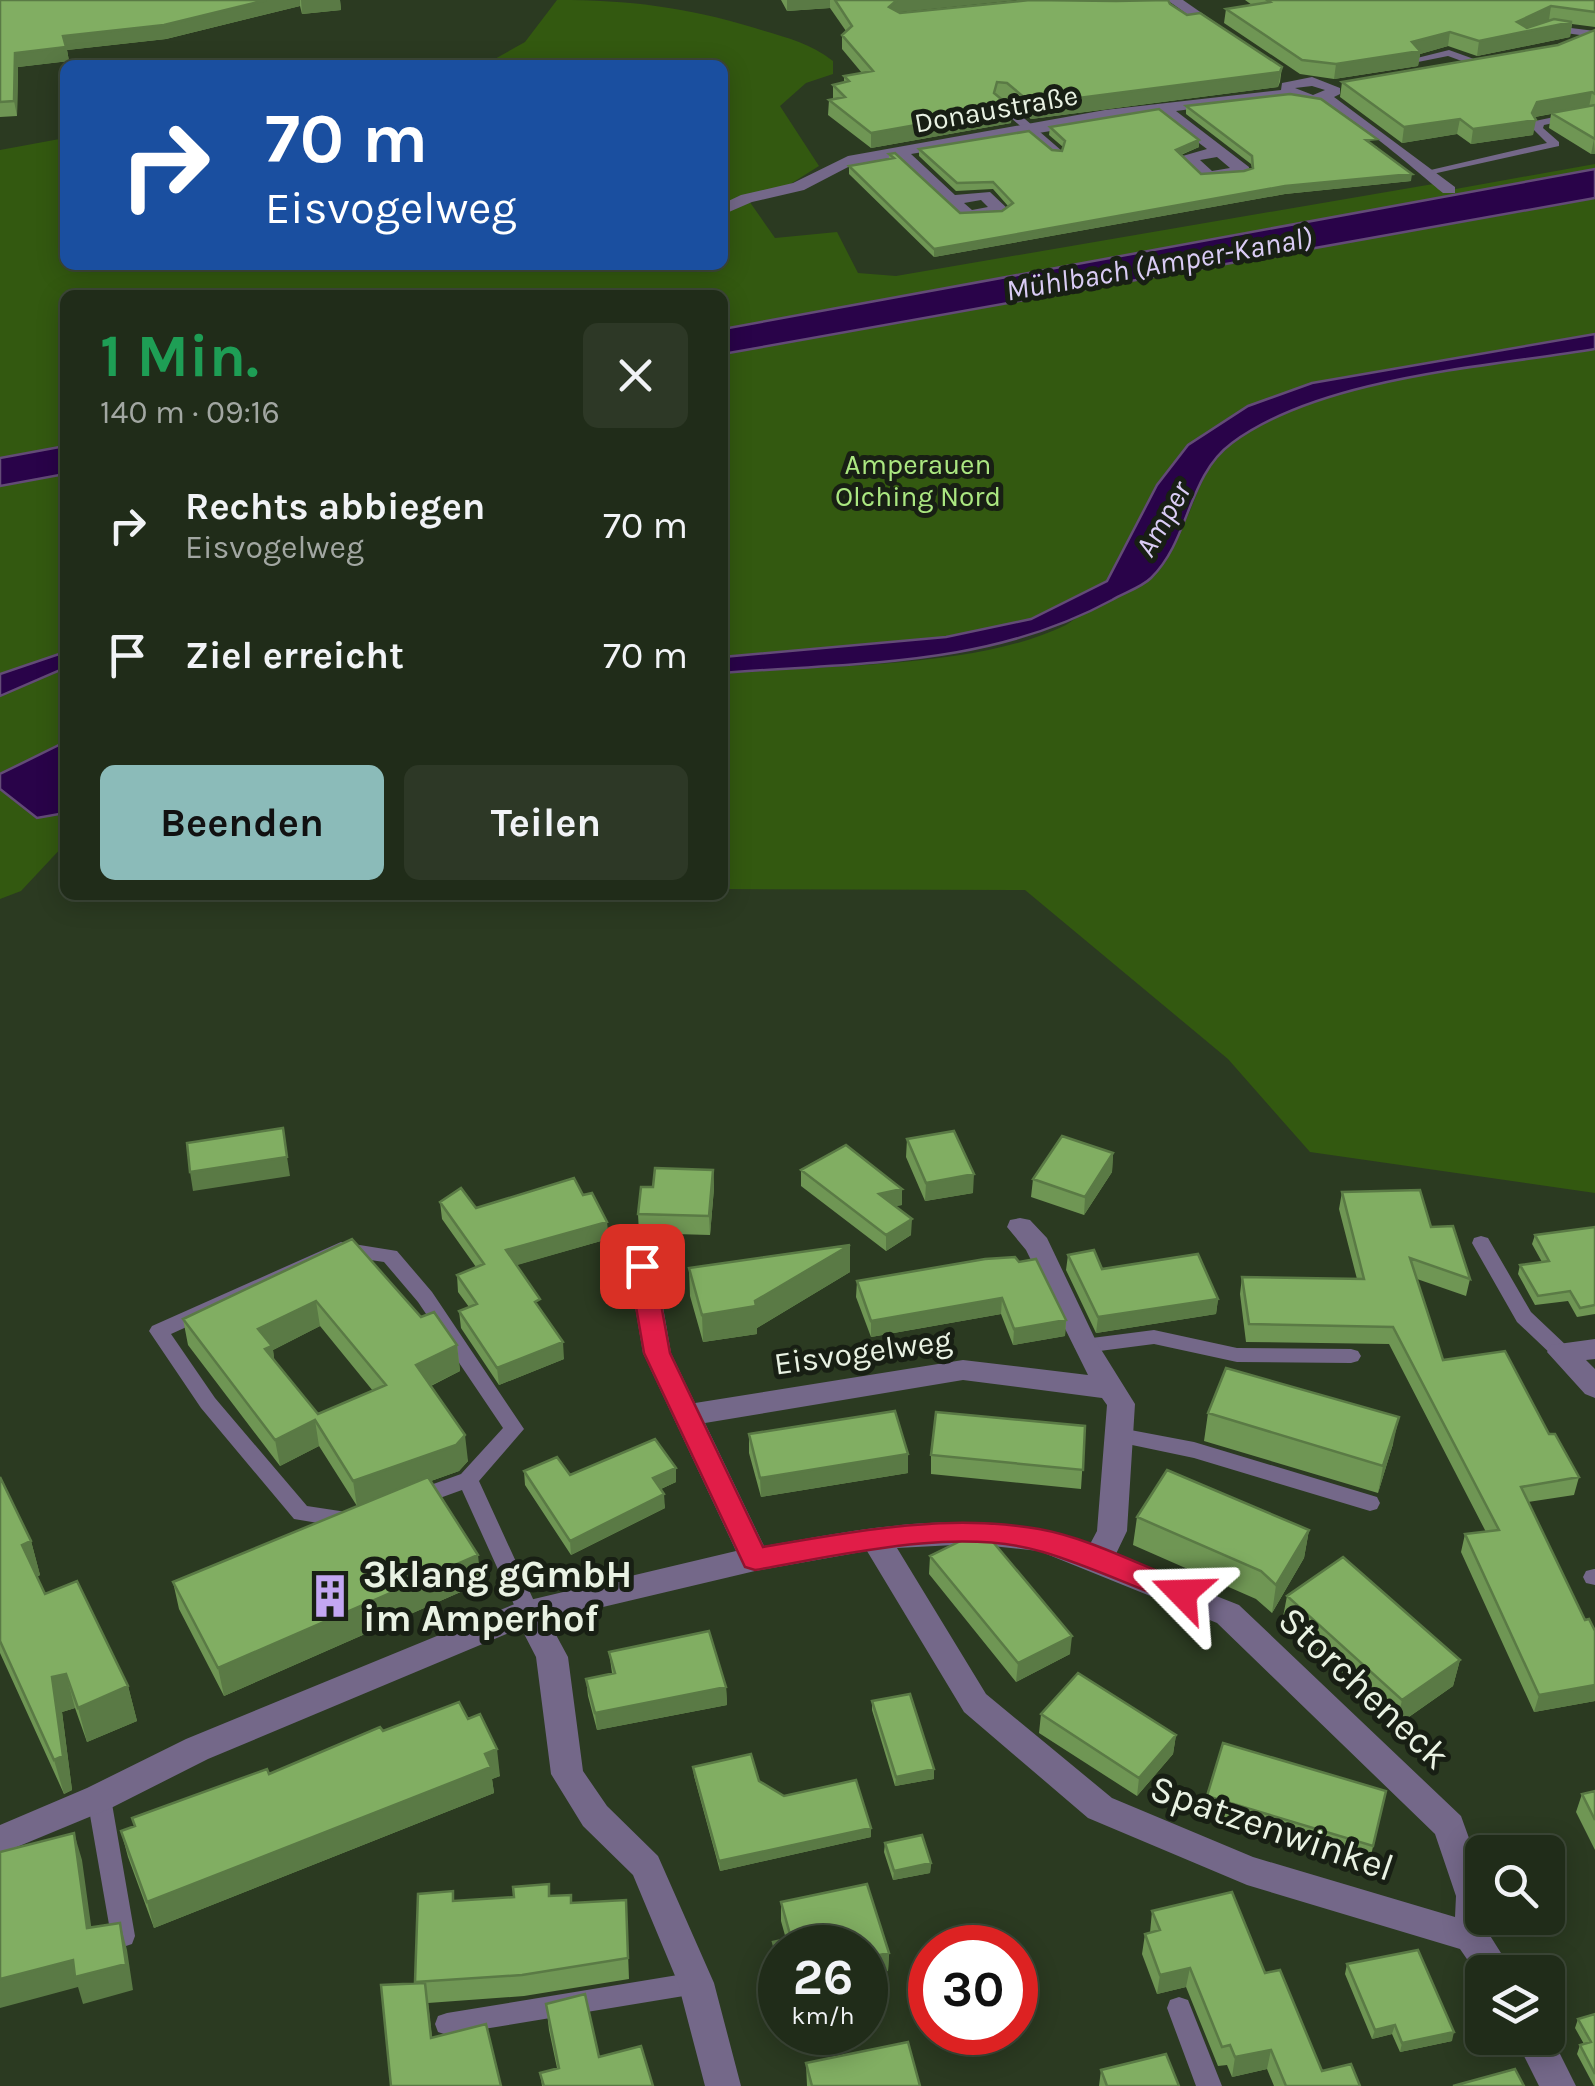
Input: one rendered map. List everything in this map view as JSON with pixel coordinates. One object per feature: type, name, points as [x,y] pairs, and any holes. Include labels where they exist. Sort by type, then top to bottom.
[{"type":"street","points":[[1168,1],[1235,41]]},
{"type":"street","points":[[1567,47],[1595,34]]},
{"type":"street","points":[[1420,67],[1505,59]]},
{"type":"street","points":[[1280,71],[1293,88]]},
{"type":"street","name":"Donaustraße","points":[[728,207],[746,198],[798,187],[848,160],[898,150],[1293,88],[1329,93],[1356,85]]},
{"type":"street","points":[[1329,93],[1449,190]]},
{"type":"street","points":[[1164,110],[1220,152]]},
{"type":"street","points":[[898,150],[952,200]]},
{"type":"street","points":[[1020,1227],[1037,1244],[1084,1346],[1121,1404],[1112,1531],[1098,1559]]},
{"type":"street","points":[[642,1266],[657,1353],[755,1559]]},
{"type":"street","points":[[1561,1352],[1595,1349]]},
{"type":"street","points":[[1561,1352],[1595,1386]]},
{"type":"street","name":"Eisvogelweg","points":[[688,1415],[963,1370],[1109,1388]]},
{"type":"street","name":"Storcheneck","points":[[0,1840],[100,1798],[198,1748],[528,1612],[755,1559],[875,1538],[973,1532],[1042,1540],[1098,1559],[1228,1614],[1396,1771],[1449,1826],[1473,1896],[1472,1937]]},
{"type":"street","name":"Spatzenwinkel","points":[[875,1538],[975,1702],[1100,1808],[1248,1870],[1472,1937]]},
{"type":"street","points":[[528,1612],[552,1657],[567,1774],[595,1816],[646,1866],[696,1983],[722,2086]]},
{"type":"street","points":[[1472,1937],[1484,1955]]},
{"type":"street","points":[[1542,2055],[1558,2086]]},
{"type":"lane","points":[[1536,32],[1562,27],[1595,34]]},
{"type":"lane","points":[[1000,103],[1058,153]]},
{"type":"lane","points":[[1428,172],[1555,144],[1538,129],[1538,123],[1588,114]]},
{"type":"lane","points":[[1481,1243],[1524,1317],[1561,1352]]},
{"type":"lane","points":[[341,1249],[390,1256],[425,1297],[514,1430],[468,1480],[354,1520],[302,1514],[208,1403],[159,1332],[341,1249]]},
{"type":"lane","points":[[1084,1346],[1154,1337],[1237,1355],[1351,1356]]},
{"type":"lane","points":[[1120,1436],[1194,1450],[1370,1504]]},
{"type":"lane","points":[[468,1480],[528,1612]]},
{"type":"lane","points":[[100,1798],[123,1936]]},
{"type":"lane","points":[[447,2024],[696,1983]]},
{"type":"lane","points":[[1179,2008],[1209,2086]]},
{"type":"green space","points":[[557,0],[609,1],[681,10],[755,28],[815,49],[833,61],[833,74],[806,83],[780,106],[819,166],[773,195],[747,198],[775,238],[837,232],[858,273],[896,276],[1439,183],[1450,190],[1595,164],[1595,169],[728,328],[728,290],[60,290],[60,447],[0,458],[0,150],[60,139],[60,270],[728,270],[728,60],[493,60],[525,42]]},
{"type":"green space","name":"Amperauen Olching Nord","points":[[1595,198],[1595,334],[1312,383],[1248,406],[1157,485],[1107,581],[1031,619],[946,637],[728,657],[728,353]]},
{"type":"green space","points":[[1595,349],[1595,1193],[1310,1152],[1228,1059],[1025,890],[728,889],[728,673],[945,657],[989,650],[1066,625],[1127,578],[1182,528],[1207,472],[1231,443],[1265,422],[1307,404],[1355,390]]},
{"type":"green space","points":[[60,475],[60,654],[0,674],[0,486]]},
{"type":"green space","points":[[60,670],[60,744],[0,774],[0,696]]},
{"type":"green space","points":[[0,789],[37,818],[60,814],[60,849],[21,891],[0,899]]},
{"type":"water","name":"Mühlbach (Amper-Kanal)","points":[[1595,169],[1595,198],[728,353],[728,328]]},
{"type":"water","name":"Amper","points":[[1595,334],[1595,349],[1406,378],[1311,403],[1269,421],[1217,457],[1197,490],[1174,546],[1151,578],[1066,622],[971,650],[922,658],[728,673],[728,657],[946,637],[1031,619],[1107,581],[1157,485],[1188,445],[1248,406],[1312,383]]},
{"type":"water","points":[[60,447],[60,475],[0,486],[0,458]]},
{"type":"water","points":[[60,654],[60,670],[0,696],[0,674]]},
{"type":"water","points":[[60,744],[60,814],[37,818],[0,789],[0,774]]},
{"type":"building","points":[[0,0],[266,0],[164,25],[63,36],[66,47],[15,53],[14,101],[0,102]]},
{"type":"building","points":[[835,0],[897,0],[889,7],[900,13],[1030,0],[1168,0],[1187,15],[1200,13],[1282,67],[1280,72],[1032,104],[1007,83],[997,82],[994,93],[1012,108],[871,133],[829,100],[845,97],[833,85],[849,81],[844,76],[873,71],[842,35],[852,26]]},
{"type":"building","points":[[1267,0],[1595,0],[1595,12],[1551,6],[1517,22],[1527,28],[1554,19],[1572,22],[1479,41],[1450,32],[1412,42],[1420,51],[1336,64],[1302,60],[1226,9],[1270,2]]},
{"type":"building","points":[[1595,30],[1595,94],[1537,102],[1532,113],[1536,120],[1473,129],[1460,119],[1404,127],[1342,82],[1558,45]]},
{"type":"building","points":[[1290,94],[1321,99],[1377,139],[1366,140],[1412,174],[1285,186],[934,249],[849,166],[894,158],[889,154],[895,153],[960,213],[1002,211],[1013,203],[993,182],[957,183],[919,149],[1029,131],[1052,150],[1062,151],[1065,141],[1050,127],[1159,109],[1199,140],[1176,150],[1201,174],[1244,171],[1253,168],[1252,156],[1186,106]]},
{"type":"building","points":[[1595,105],[1595,139],[1551,113]]},
{"type":"building","points":[[283,1128],[287,1157],[190,1172],[187,1143]]},
{"type":"building","points":[[954,1131],[974,1174],[926,1183],[907,1139]]},
{"type":"building","points":[[1062,1136],[1113,1153],[1085,1197],[1033,1179]]},
{"type":"building","points":[[846,1145],[902,1189],[879,1194],[912,1219],[886,1235],[801,1170]]},
{"type":"building","points":[[655,1168],[713,1170],[709,1216],[638,1214],[641,1187],[653,1187]]},
{"type":"building","points":[[574,1178],[583,1195],[592,1193],[607,1222],[506,1250],[540,1299],[535,1302],[563,1342],[497,1368],[459,1311],[477,1304],[457,1275],[484,1264],[440,1202],[461,1188],[476,1208]]},
{"type":"building","points":[[1420,1190],[1431,1227],[1453,1226],[1470,1279],[1410,1258],[1443,1360],[1505,1351],[1549,1434],[1555,1434],[1579,1477],[1521,1487],[1585,1620],[1589,1619],[1595,1631],[1595,1685],[1539,1695],[1465,1534],[1499,1530],[1393,1327],[1249,1324],[1242,1277],[1364,1279],[1342,1192]]},
{"type":"building","points":[[1595,1227],[1595,1305],[1580,1308],[1570,1291],[1538,1296],[1520,1265],[1549,1261],[1535,1235]]},
{"type":"building","points":[[352,1239],[421,1317],[434,1312],[457,1345],[416,1365],[465,1435],[456,1445],[353,1481],[315,1420],[275,1440],[183,1319]],"holes":[[[316,1301],[386,1385],[318,1414],[265,1349],[272,1346],[258,1329]]]},
{"type":"building","points":[[850,1245],[755,1301],[756,1306],[702,1315],[689,1268]]},
{"type":"building","points":[[1094,1250],[1102,1269],[1198,1254],[1218,1299],[1098,1317],[1068,1255]]},
{"type":"building","points":[[1015,1257],[1019,1262],[1036,1259],[1066,1320],[1014,1329],[1002,1298],[871,1321],[857,1281],[985,1259]]},
{"type":"building","points":[[1226,1368],[1399,1417],[1383,1466],[1208,1413]]},
{"type":"building","points":[[895,1411],[908,1454],[760,1478],[749,1434]]},
{"type":"building","points":[[936,1412],[1085,1426],[1083,1470],[931,1455]]},
{"type":"building","points":[[655,1439],[676,1468],[653,1478],[664,1494],[570,1541],[524,1471],[557,1457],[570,1475]]},
{"type":"building","points":[[1167,1470],[1309,1530],[1276,1585],[1261,1571],[1137,1517]]},
{"type":"building","points":[[0,1477],[31,1541],[22,1545],[45,1594],[77,1581],[128,1686],[78,1708],[66,1674],[52,1677],[63,1756],[54,1760],[0,1641]]},
{"type":"building","name":"3klang gGmbH im Amperhof","points":[[428,1477],[478,1555],[218,1668],[173,1582]]},
{"type":"building","points":[[983,1530],[1072,1636],[1018,1663],[930,1556]]},
{"type":"building","points":[[1343,1557],[1460,1660],[1402,1700],[1287,1596]]},
{"type":"building","points":[[709,1631],[726,1687],[595,1713],[586,1679],[615,1673],[609,1652]]},
{"type":"building","points":[[1078,1673],[1176,1735],[1139,1778],[1041,1714]]},
{"type":"building","points":[[910,1694],[934,1769],[896,1777],[872,1701]]},
{"type":"building","points":[[459,1702],[468,1719],[480,1714],[497,1749],[485,1754],[491,1767],[147,1902],[121,1831],[135,1826],[132,1818],[267,1769],[269,1774],[380,1727],[383,1731]]},
{"type":"building","points":[[1223,1743],[1386,1791],[1373,1846],[1207,1796]]},
{"type":"building","points":[[751,1754],[759,1781],[784,1796],[856,1780],[871,1828],[719,1861],[693,1767]]},
{"type":"building","points":[[1595,1791],[1595,1820],[1582,1794]]},
{"type":"building","points":[[74,1833],[87,1928],[120,1923],[126,1964],[75,1977],[73,1960],[0,1979],[0,1852]]},
{"type":"building","points":[[922,1835],[931,1863],[894,1871],[885,1843]]},
{"type":"building","points":[[549,1884],[549,1896],[571,1895],[571,1903],[626,1900],[628,1958],[522,1975],[415,1982],[418,1894],[453,1891],[453,1901],[514,1897],[513,1887]]},
{"type":"building","points":[[867,1884],[880,1925],[787,1925],[781,1902]]},
{"type":"building","points":[[1232,1892],[1265,1973],[1280,1970],[1322,2071],[1351,2064],[1360,2086],[1286,2086],[1271,2050],[1235,2057],[1230,2045],[1222,2047],[1190,1968],[1160,1975],[1145,1934],[1160,1930],[1152,1911]]},
{"type":"building","points":[[1418,1950],[1454,2032],[1402,2043],[1395,2025],[1375,2030],[1347,1964]]},
{"type":"building","points":[[425,1983],[431,2038],[486,2024],[501,2086],[391,2086],[381,1985]]},
{"type":"building","points":[[585,1994],[599,2057],[641,2046],[653,2086],[544,2086],[540,2073],[559,2068],[546,2004]]},
{"type":"building","points":[[1595,2014],[1595,2074],[1580,2045],[1591,2042],[1578,2019]]},
{"type":"building","points":[[908,2042],[908,2055],[912,2055],[920,2086],[812,2086],[806,2063],[845,2055],[888,2055],[888,2046]]},
{"type":"building","points":[[1166,2054],[1179,2086],[1107,2086],[1101,2070]]},
{"type":"building","points":[[1515,2069],[1524,2086],[1453,2086]]},
{"type":"place","name":"3klang gGmbH im Amperhof","points":[[330,1596]]},
{"type":"route","points":[[642,1266],[657,1353],[755,1559],[875,1538],[973,1532],[1042,1540],[1182,1593]]}]
